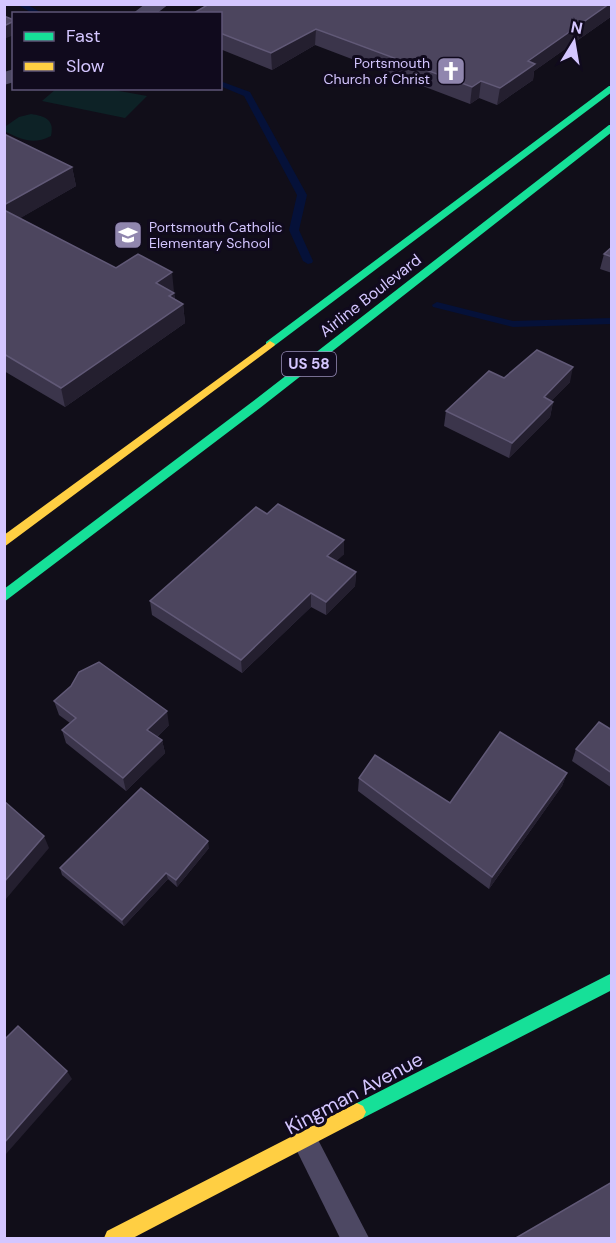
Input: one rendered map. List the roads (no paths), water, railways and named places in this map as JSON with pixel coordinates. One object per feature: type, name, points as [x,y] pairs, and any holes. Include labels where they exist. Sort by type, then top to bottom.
[{"type":"main road","name":"Airline Boulevard","points":[[4,542],[221,385],[612,88]]},
{"type":"main road","name":"Airline Boulevard","points":[[4,597],[251,402],[612,127]]},
{"type":"main road","name":"Kingman Avenue","points":[[114,1239],[612,981]]},
{"type":"street","points":[[145,12],[159,4]]},
{"type":"lane","points":[[305,1141],[355,1239]]},
{"type":"waterway","points":[[19,4],[37,12]]},
{"type":"waterway","points":[[222,84],[247,94],[302,195],[294,230],[308,261]]},
{"type":"waterway","points":[[437,305],[513,324],[612,321]]},
{"type":"place","name":"Portsmouth Church of Christ","points":[[451,71]]},
{"type":"place","name":"Portsmouth Catholic Elementary School","points":[[128,235]]}]
